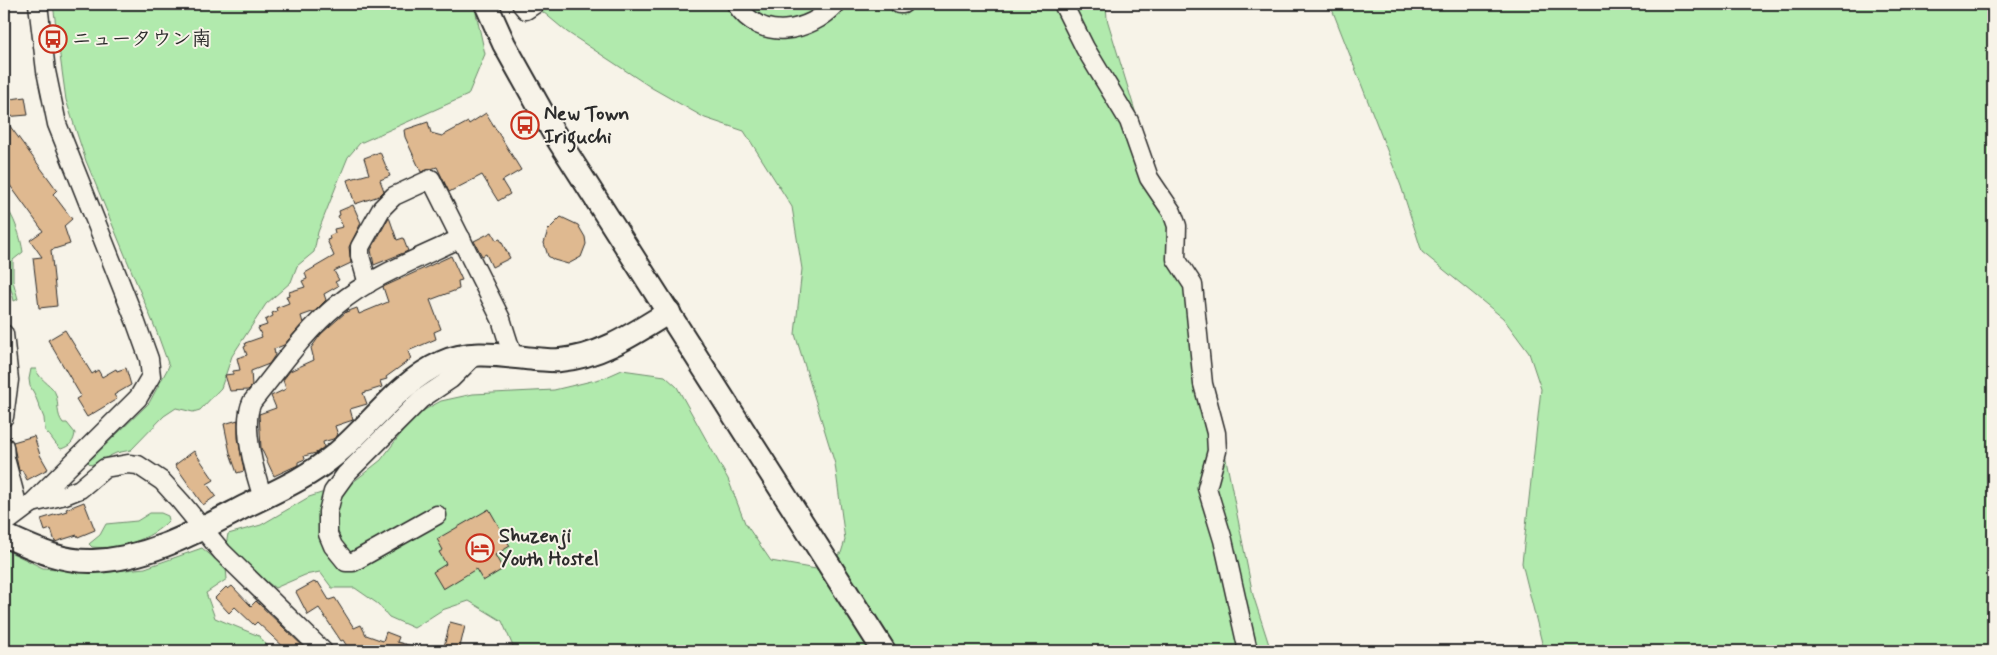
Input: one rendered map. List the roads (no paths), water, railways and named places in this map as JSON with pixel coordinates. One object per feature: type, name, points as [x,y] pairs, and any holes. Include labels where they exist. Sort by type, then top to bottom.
[{"type":"street","points":[[38,4],[46,71],[57,124],[150,359],[151,376],[138,398],[26,507],[8,533],[42,553],[66,559],[92,561],[132,556],[168,544],[203,529],[321,466],[357,435],[412,380],[440,363],[458,356],[476,354],[558,361],[578,358],[596,353],[634,334],[669,312]]},
{"type":"street","points":[[486,4],[504,44],[552,130],[884,651]]},
{"type":"street","points":[[521,4],[526,10],[536,4]]},
{"type":"street","points":[[736,4],[757,25],[774,31],[799,28],[826,15],[836,4]]},
{"type":"street","points":[[1063,4],[1085,48],[1129,121],[1149,178],[1172,212],[1177,226],[1176,259],[1193,285],[1203,384],[1216,432],[1217,451],[1207,488],[1223,540],[1248,651]]},
{"type":"street","points":[[368,284],[360,256],[360,247],[386,202],[413,186],[431,179],[501,319],[513,357]]},
{"type":"street","points":[[263,498],[254,461],[248,418],[248,410],[252,402],[297,347],[337,305],[368,284],[461,238]]},
{"type":"street","points":[[4,334],[9,380],[4,417]]},
{"type":"street","points":[[436,515],[353,562],[346,562],[339,555],[328,534],[327,523],[332,492],[346,474],[421,399],[451,379],[476,354]]},
{"type":"street","points":[[4,446],[5,458],[26,507]]},
{"type":"street","points":[[26,507],[80,489],[106,468],[128,464],[138,465],[162,481],[182,502],[222,552],[323,651]]},
{"type":"place","name":"ニュータウン南","points":[[53,39]]},
{"type":"place","name":"New Town Iriguchi","points":[[525,125]]},
{"type":"place","name":"Shuzenji Youth Hostel","points":[[480,548]]}]
